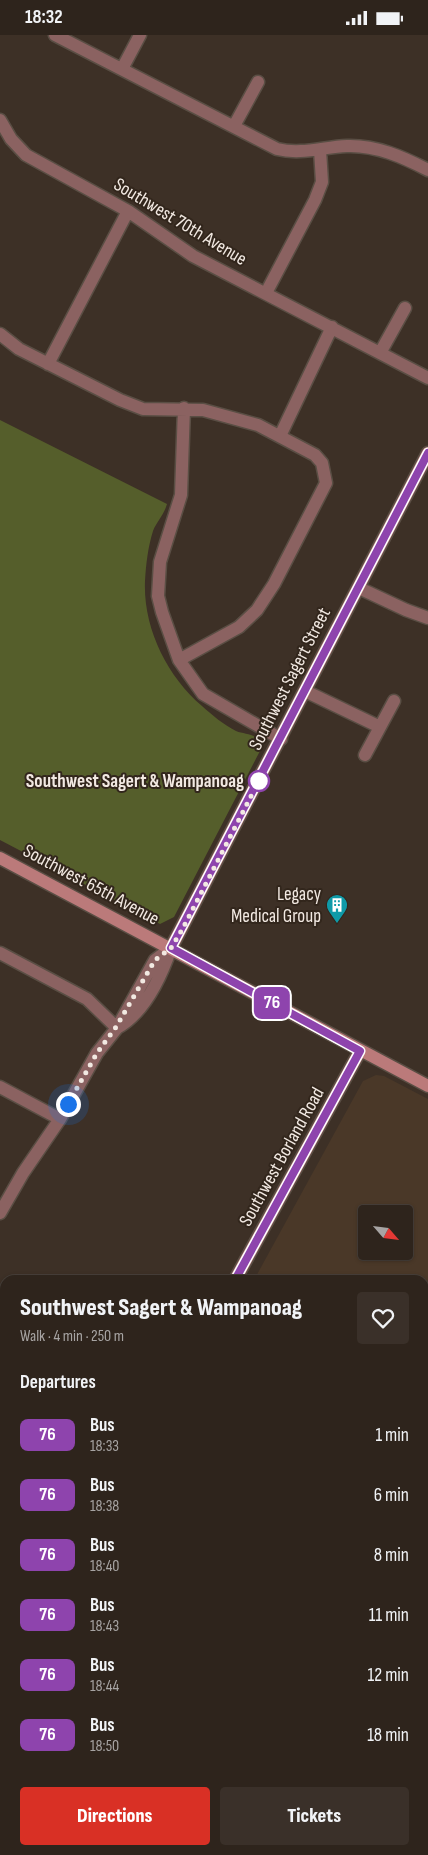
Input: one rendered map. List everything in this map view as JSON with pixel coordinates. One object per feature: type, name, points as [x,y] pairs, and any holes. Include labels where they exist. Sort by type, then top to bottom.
[{"type":"main road","name":"Southwest Sagert Street","points":[[171,948],[428,453]]},
{"type":"main road","name":"Southwest 65th Avenue","points":[[0,858],[428,1086]]},
{"type":"main road","name":"Southwest Borland Road","points":[[238,1275],[360,1051]]},
{"type":"street","points":[[55,35],[277,149],[291,153],[347,146],[367,147],[404,158],[428,170]]},
{"type":"street","points":[[122,69],[140,35]]},
{"type":"street","points":[[234,126],[258,82]]},
{"type":"street","name":"Southwest 70th Avenue","points":[[0,120],[11,139],[26,155],[128,211],[193,256],[428,378]]},
{"type":"street","points":[[266,293],[315,200],[322,182],[320,150]]},
{"type":"street","points":[[48,364],[128,211]]},
{"type":"street","points":[[380,353],[405,308]]},
{"type":"street","points":[[280,436],[332,327]]},
{"type":"street","points":[[0,334],[19,349],[143,409],[165,411],[184,408],[203,410],[236,418],[280,436],[315,455],[322,463],[326,483],[274,584],[257,610],[239,627],[179,660]]},
{"type":"street","points":[[184,408],[181,495],[160,562],[158,579],[162,612],[179,660],[203,694],[280,739]]},
{"type":"street","points":[[359,588],[406,610],[428,617]]},
{"type":"street","points":[[305,691],[380,727]]},
{"type":"street","points":[[366,755],[394,701]]},
{"type":"street","name":"Southwest Sagert Street","points":[[0,1213],[23,1173],[60,1119],[97,1053],[116,1027],[155,960],[171,948]]},
{"type":"street","points":[[0,953],[87,999],[116,1027]]},
{"type":"street","points":[[0,1087],[60,1119]]},
{"type":"shaded area","points":[[376,1075],[384,1076],[428,1099],[428,1275],[257,1275],[363,1081]]},
{"type":"green space","points":[[0,420],[167,504],[153,531],[147,562],[145,599],[153,633],[168,666],[189,694],[227,726],[253,736],[260,742],[261,749],[174,917],[160,924],[0,840]]},
{"type":"bus line","name":"76","points":[[238,1275],[354,1067],[360,1051],[171,948],[428,453]]},
{"type":"place","name":"Southwest Sagert & Wampanoag","points":[[259,781]]},
{"type":"place","name":"Legacy Medical Group","points":[[337,924]]},
{"type":"route","points":[[68,1104],[87,1069],[116,1027],[155,960],[171,948],[182,930],[262,775],[259,781]]}]
